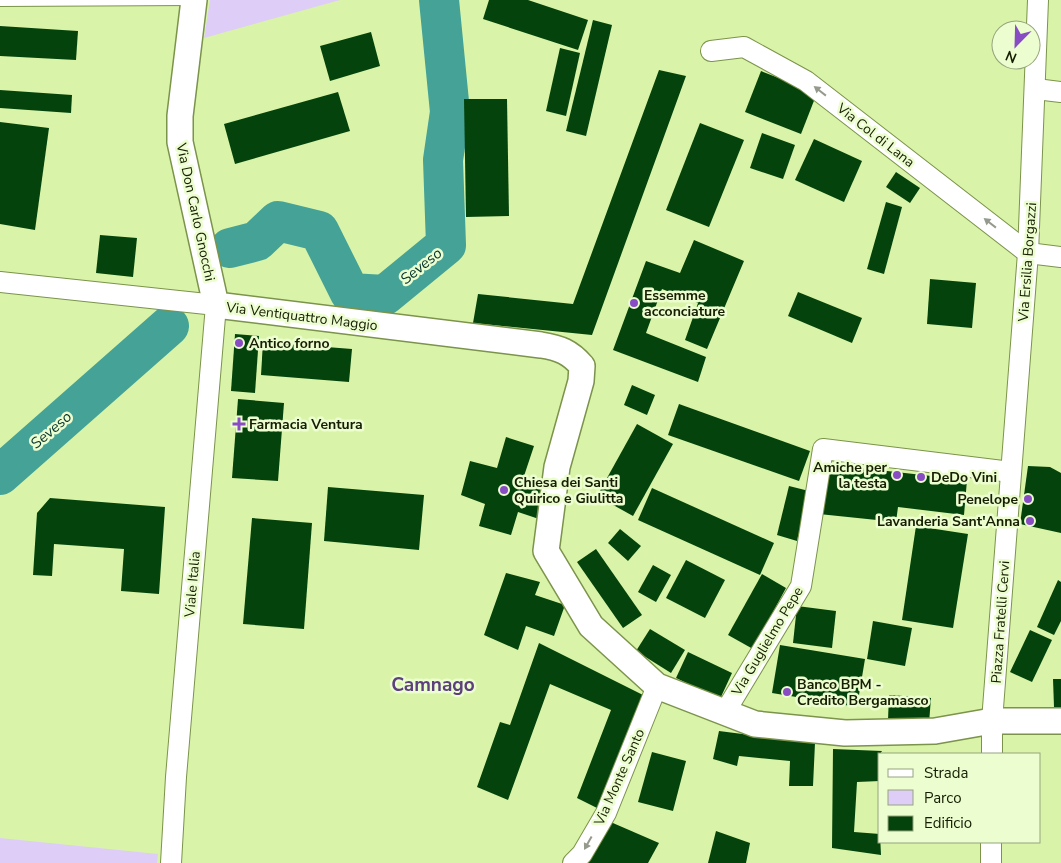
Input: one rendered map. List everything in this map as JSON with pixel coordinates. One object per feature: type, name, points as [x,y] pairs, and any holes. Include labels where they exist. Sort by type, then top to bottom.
[{"type":"street","name":"Via Don Carlo Gnocchi","points":[[194,0],[180,116],[180,142],[216,305]]},
{"type":"street","name":"Via Ersilia Borgazzi","points":[[1007,524],[1028,253],[1036,89],[1038,0]]},
{"type":"street","name":"Via Col di Lana","points":[[712,51],[744,47],[806,80],[1028,253]]},
{"type":"street","points":[[1036,89],[1061,92]]},
{"type":"street","points":[[1028,253],[1061,257]]},
{"type":"street","name":"Via Ventiquattro Maggio","points":[[0,282],[216,305],[561,349],[572,354],[582,366],[582,381],[558,467],[546,551],[591,626],[658,686]]},
{"type":"street","name":"Viale Italia","points":[[171,863],[176,777],[216,305]]},
{"type":"street","name":"Via Guglielmo Pepe","points":[[724,712],[802,586],[823,449],[1011,472]]},
{"type":"street","name":"Piazza Fratelli Cervi","points":[[992,753],[992,721],[1007,524]]},
{"type":"street","points":[[658,686],[755,724],[845,733],[935,732],[992,721],[1061,721]]},
{"type":"street","name":"Via Monte Santo","points":[[573,863],[582,854],[606,813],[658,686]]},
{"type":"street","points":[[991,843],[991,863]]},
{"type":"lane","points":[[0,2],[194,0]]},
{"type":"green space","points":[[210,0],[340,0],[204,38]]},
{"type":"green space","points":[[0,838],[158,854],[157,863],[0,863]]},
{"type":"building","points":[[489,0],[528,0],[588,20],[578,50],[483,19]]},
{"type":"building","points":[[593,20],[612,25],[586,136],[566,131]]},
{"type":"building","points":[[0,26],[78,31],[76,60],[0,56]]},
{"type":"building","points":[[371,32],[380,66],[330,81],[320,46]]},
{"type":"building","points":[[560,48],[580,53],[566,116],[546,111]]},
{"type":"building","points":[[659,70],[686,76],[592,335],[473,323],[478,294],[573,304]]},
{"type":"building","points":[[761,71],[817,93],[801,134],[745,112]]},
{"type":"building","points":[[0,90],[72,95],[71,113],[0,108]]},
{"type":"building","points":[[338,92],[350,131],[235,164],[224,124]]},
{"type":"building","points":[[464,99],[507,99],[509,216],[466,217]]},
{"type":"building","points":[[0,122],[49,128],[35,230],[0,224]]},
{"type":"building","points":[[700,123],[744,140],[709,227],[666,210]]},
{"type":"building","points":[[762,133],[795,145],[783,179],[750,168]]},
{"type":"building","points":[[814,139],[862,161],[844,202],[795,180]]},
{"type":"building","points":[[896,172],[920,188],[910,203],[886,187]]},
{"type":"building","points":[[886,202],[902,207],[884,274],[867,269]]},
{"type":"building","points":[[100,235],[137,238],[133,277],[96,273]]},
{"type":"building","points":[[694,240],[744,261],[707,349],[685,340],[698,303],[662,289],[646,333],[706,357],[698,382],[613,350],[646,261],[680,273]]},
{"type":"building","points":[[930,279],[976,283],[972,328],[927,324]]},
{"type":"building","points":[[798,292],[862,318],[852,343],[788,316]]},
{"type":"building","points":[[235,334],[259,336],[255,393],[231,391]]},
{"type":"building","points":[[263,342],[352,349],[349,382],[261,375]]},
{"type":"building","points":[[632,385],[655,395],[647,415],[624,405]]},
{"type":"building","points":[[238,399],[284,403],[278,481],[232,478]]},
{"type":"building","points":[[679,404],[810,451],[799,481],[668,435]]},
{"type":"building","points":[[637,424],[673,444],[633,516],[597,496]]},
{"type":"building","name":"Chiesa dei Santi Quirico e Giulitta","points":[[506,437],[534,446],[523,479],[548,485],[539,519],[518,512],[511,535],[479,526],[485,504],[461,495],[470,461],[497,468]]},
{"type":"building","points":[[825,464],[967,480],[964,515],[898,507],[896,522],[819,514]]},
{"type":"building","points":[[1028,466],[1050,467],[1061,473],[1061,533],[1020,524]]},
{"type":"building","points":[[789,486],[809,491],[797,541],[777,535]]},
{"type":"building","points":[[328,487],[424,495],[419,550],[324,541]]},
{"type":"building","points":[[652,488],[774,543],[760,575],[638,520]]},
{"type":"building","points":[[50,498],[165,507],[159,594],[121,591],[124,549],[54,544],[52,576],[33,575],[37,513]]},
{"type":"building","points":[[252,518],[312,523],[304,629],[243,624]]},
{"type":"building","points":[[916,526],[968,534],[953,628],[902,620]]},
{"type":"building","points":[[620,529],[641,546],[628,561],[608,543]]},
{"type":"building","points":[[596,549],[642,615],[623,628],[577,562]]},
{"type":"building","points":[[686,560],[725,580],[705,618],[666,598]]},
{"type":"building","points":[[653,565],[671,575],[656,602],[638,592]]},
{"type":"building","points":[[506,573],[540,582],[535,595],[565,605],[554,636],[526,626],[518,650],[484,635]]},
{"type":"building","points":[[762,574],[786,588],[753,649],[728,635]]},
{"type":"building","points":[[1058,580],[1061,582],[1061,621],[1054,635],[1037,627]]},
{"type":"building","points":[[797,606],[836,611],[832,648],[793,643]]},
{"type":"building","points":[[873,621],[912,628],[905,666],[867,659]]},
{"type":"building","points":[[650,629],[685,650],[671,673],[636,651]]},
{"type":"building","points":[[1030,630],[1052,640],[1032,682],[1010,672]]},
{"type":"building","points":[[539,643],[645,696],[603,811],[577,798],[611,710],[550,684],[508,800],[477,787],[500,722],[510,725]]},
{"type":"building","points":[[780,645],[865,659],[857,707],[772,693]]},
{"type":"building","points":[[688,652],[732,673],[720,699],[676,678]]},
{"type":"building","points":[[1053,679],[1061,679],[1061,707],[1054,707]]},
{"type":"building","points":[[889,695],[931,698],[929,723],[888,720]]},
{"type":"building","points":[[719,731],[815,743],[813,786],[789,786],[790,761],[739,756],[737,766],[713,759]]},
{"type":"building","points":[[833,749],[882,751],[878,753],[878,781],[857,782],[854,832],[878,834],[881,855],[832,848]]},
{"type":"building","points":[[652,752],[686,761],[673,811],[638,802]]},
{"type":"building","points":[[606,820],[659,843],[648,863],[585,863]]},
{"type":"building","points":[[716,831],[750,843],[746,863],[708,863]]},
{"type":"waterway","name":"Seveso","points":[[230,248],[257,241],[278,221],[319,231],[350,293],[385,295],[446,245],[443,160],[450,112],[439,0]]},
{"type":"waterway","name":"Seveso","points":[[0,475],[169,326]]},
{"type":"place","name":"Essemme acconciature","points":[[634,303]]},
{"type":"place","name":"Antico forno","points":[[239,343]]},
{"type":"place","name":"Farmacia Ventura","points":[[239,424]]},
{"type":"place","name":"Amiche per la testa","points":[[897,475]]},
{"type":"place","name":"DeDo Vini","points":[[921,477]]},
{"type":"place","name":"Chiesa dei Santi Quirico e Giulitta","points":[[504,490]]},
{"type":"place","name":"Penelope","points":[[1028,499]]},
{"type":"place","name":"Lavanderia Sant'Anna","points":[[1030,521]]},
{"type":"place","name":"Banco BPM - Credito Bergamasco","points":[[787,692]]},
{"type":"district","name":"Camnago","points":[[433,684]]}]
